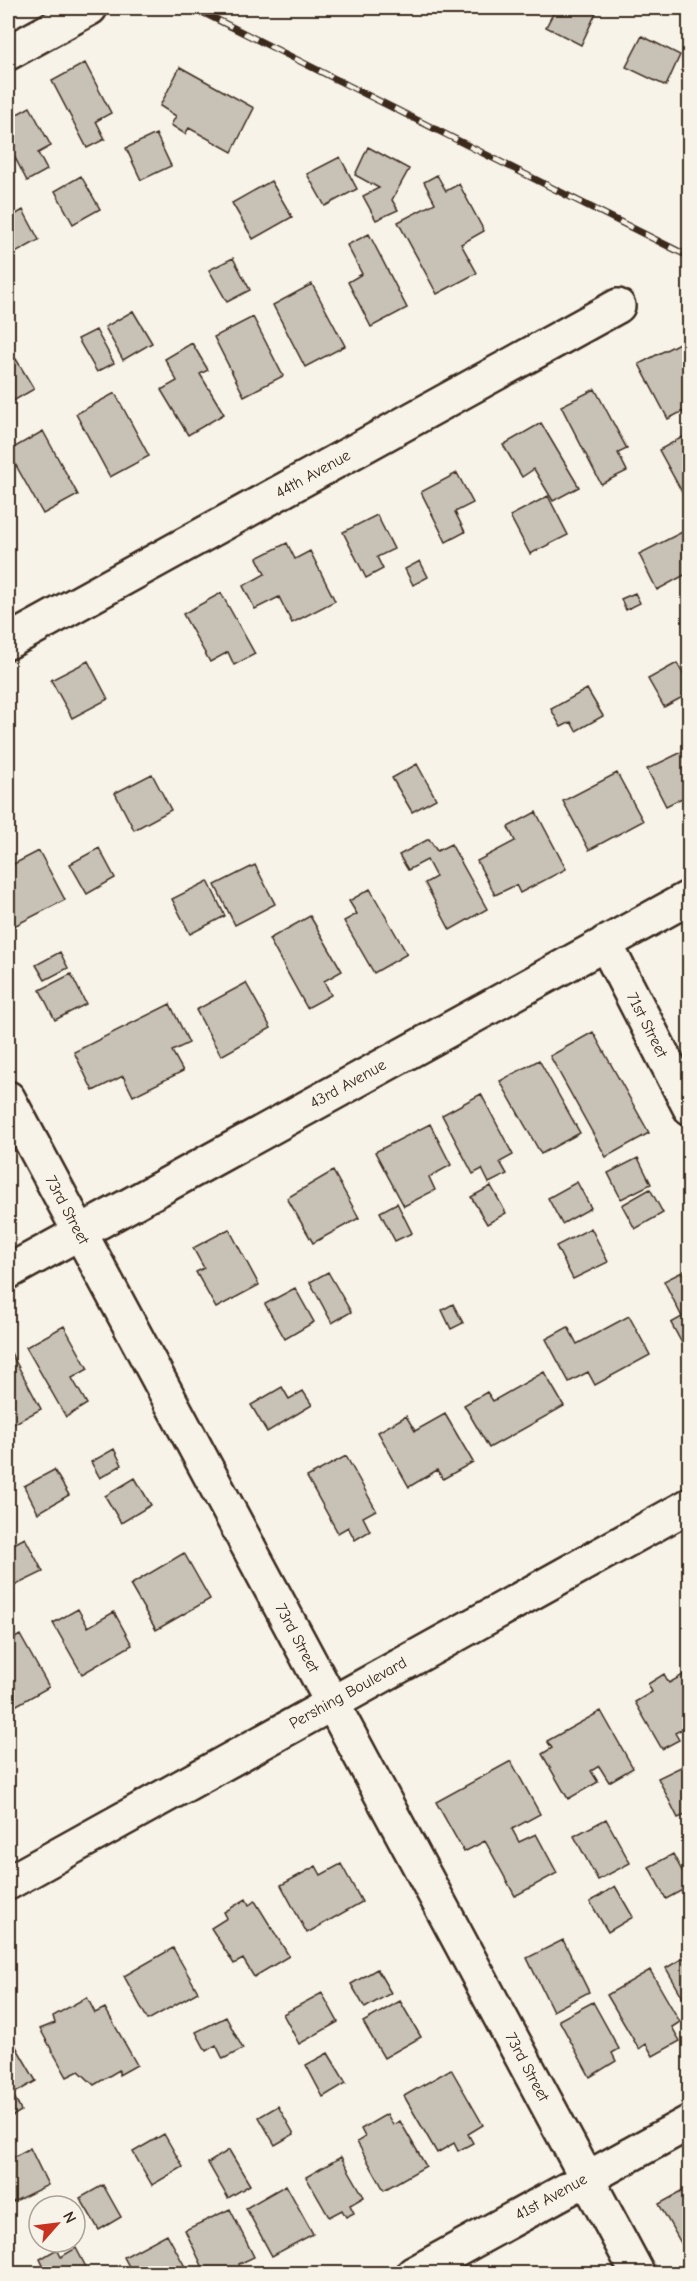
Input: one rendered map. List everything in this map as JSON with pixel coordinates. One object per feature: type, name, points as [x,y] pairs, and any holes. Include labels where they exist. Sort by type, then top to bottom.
[{"type":"street","points":[[8,53],[90,8]]},
{"type":"street","name":"44th Avenue","points":[[8,642],[618,306]]},
{"type":"street","name":"43rd Avenue","points":[[8,1272],[690,897]]},
{"type":"street","name":"71st Street","points":[[605,943],[690,1108]]},
{"type":"street","name":"73rd Street","points":[[8,1098],[638,2274]]},
{"type":"street","name":"Pershing Boulevard","points":[[8,1883],[690,1505]]},
{"type":"street","name":"41st Avenue","points":[[413,2274],[690,2122]]},
{"type":"building","points":[[556,8],[586,8],[596,13],[581,45],[546,27]]},
{"type":"building","points":[[642,36],[680,55],[666,86],[626,67]]},
{"type":"building","points":[[85,63],[111,113],[96,121],[105,139],[87,148],[52,81]]},
{"type":"building","points":[[180,67],[254,108],[232,152],[189,128],[185,134],[171,125],[176,116],[160,106]]},
{"type":"building","points":[[30,107],[51,146],[38,153],[47,170],[27,181],[8,144],[8,119]]},
{"type":"building","points":[[156,134],[171,166],[141,180],[126,148]]},
{"type":"building","points":[[368,147],[409,169],[392,200],[398,210],[376,220],[363,196],[379,188],[355,175]]},
{"type":"building","points":[[340,157],[357,189],[325,206],[307,174]]},
{"type":"building","points":[[437,175],[446,191],[459,184],[484,231],[461,244],[477,273],[437,294],[398,222],[435,203],[424,182]]},
{"type":"building","points":[[81,176],[100,209],[73,224],[55,191]]},
{"type":"building","points":[[271,181],[292,217],[253,239],[232,203]]},
{"type":"building","points":[[23,210],[39,240],[8,257],[8,219]]},
{"type":"building","points":[[369,234],[407,308],[371,327],[348,282],[362,274],[347,245]]},
{"type":"building","points":[[233,258],[250,290],[227,302],[209,270]]},
{"type":"building","points":[[312,284],[345,346],[305,367],[273,305]]},
{"type":"building","points":[[133,311],[152,343],[123,360],[105,327]]},
{"type":"building","points":[[253,317],[283,376],[244,396],[214,337]]},
{"type":"building","points":[[96,330],[114,363],[97,372],[78,339]]},
{"type":"building","points":[[683,341],[690,353],[689,423],[683,411],[668,419],[639,364]]},
{"type":"building","points":[[192,343],[208,370],[200,374],[224,414],[188,435],[161,390],[177,381],[165,359]]},
{"type":"building","points":[[16,359],[34,389],[8,404],[8,364]]},
{"type":"building","points":[[595,389],[627,449],[618,453],[627,471],[601,484],[561,406]]},
{"type":"building","points":[[115,393],[149,456],[110,477],[76,414]]},
{"type":"building","points":[[541,423],[579,487],[553,501],[534,469],[522,477],[503,445]]},
{"type":"building","points":[[43,431],[78,495],[43,514],[8,451]]},
{"type":"building","points":[[690,433],[690,488],[682,492],[659,450]]},
{"type":"building","points":[[457,473],[473,503],[455,512],[465,532],[446,542],[421,492]]},
{"type":"building","points":[[548,496],[568,535],[530,554],[510,516]]},
{"type":"building","points":[[377,515],[394,549],[377,557],[383,569],[366,578],[343,532]]},
{"type":"building","points":[[690,528],[690,572],[657,590],[639,554]]},
{"type":"building","points":[[287,543],[295,559],[310,551],[335,601],[292,623],[279,597],[255,609],[243,586],[265,574],[257,558]]},
{"type":"building","points":[[420,561],[428,577],[413,585],[405,569]]},
{"type":"building","points":[[221,593],[255,654],[234,665],[228,652],[210,662],[183,614]]},
{"type":"building","points":[[635,593],[640,603],[626,610],[621,599]]},
{"type":"building","points":[[88,661],[108,699],[72,718],[51,680]]},
{"type":"building","points":[[677,663],[690,687],[690,693],[664,707],[648,679]]},
{"type":"building","points":[[587,689],[603,716],[576,731],[571,722],[561,727],[551,709]]},
{"type":"building","points":[[690,748],[690,794],[666,806],[647,769]]},
{"type":"building","points":[[417,764],[436,799],[412,812],[392,778]]},
{"type":"building","points":[[617,773],[643,821],[589,850],[563,801]]},
{"type":"building","points":[[152,774],[171,810],[134,830],[115,793]]},
{"type":"building","points":[[536,812],[566,869],[520,893],[516,885],[495,895],[477,861],[515,841],[508,827]]},
{"type":"building","points":[[429,839],[437,851],[451,844],[487,909],[450,930],[425,883],[436,877],[427,860],[408,870],[399,855]]},
{"type":"building","points":[[99,848],[115,878],[87,894],[70,864]]},
{"type":"building","points":[[39,851],[65,900],[14,926],[8,914],[8,867]]},
{"type":"building","points":[[255,865],[275,904],[235,925],[215,885]]},
{"type":"building","points":[[208,881],[225,916],[190,934],[172,899]]},
{"type":"building","points":[[370,889],[407,954],[374,973],[344,921],[357,914],[349,901]]},
{"type":"building","points":[[310,916],[342,971],[324,981],[331,995],[307,1008],[269,939]]},
{"type":"building","points":[[60,952],[68,968],[45,980],[36,965]]},
{"type":"building","points":[[71,974],[86,1004],[55,1020],[40,990]]},
{"type":"building","points":[[246,983],[271,1028],[221,1056],[196,1010]]},
{"type":"building","points":[[170,1004],[189,1043],[172,1051],[183,1071],[133,1096],[123,1076],[93,1091],[74,1052]]},
{"type":"building","points":[[593,1032],[649,1133],[606,1157],[550,1056]]},
{"type":"building","points":[[539,1060],[580,1133],[541,1154],[500,1081]]},
{"type":"building","points":[[481,1094],[513,1155],[500,1162],[507,1174],[489,1183],[482,1169],[473,1174],[442,1115]]},
{"type":"building","points":[[430,1124],[451,1165],[429,1177],[435,1190],[404,1206],[375,1152]]},
{"type":"building","points":[[638,1158],[651,1184],[621,1199],[608,1173]]},
{"type":"building","points":[[333,1171],[359,1218],[313,1243],[287,1198]]},
{"type":"building","points":[[577,1182],[591,1208],[562,1224],[548,1198]]},
{"type":"building","points":[[491,1186],[506,1213],[487,1224],[471,1197]]},
{"type":"building","points":[[650,1189],[663,1213],[635,1229],[622,1205]]},
{"type":"building","points":[[397,1203],[412,1233],[395,1241],[380,1212]]},
{"type":"building","points":[[591,1228],[608,1262],[573,1279],[556,1246]]},
{"type":"building","points":[[229,1229],[259,1285],[216,1308],[196,1272],[204,1268],[193,1248]]},
{"type":"building","points":[[690,1268],[690,1342],[683,1345],[671,1323],[682,1317],[664,1281]]},
{"type":"building","points":[[328,1272],[351,1312],[332,1323],[310,1282]]},
{"type":"building","points":[[295,1288],[314,1322],[285,1339],[265,1304]]},
{"type":"building","points":[[453,1304],[463,1323],[451,1329],[442,1310]]},
{"type":"building","points":[[629,1316],[650,1355],[595,1385],[588,1372],[569,1382],[546,1339],[568,1327],[577,1344]]},
{"type":"building","points":[[64,1326],[88,1369],[72,1378],[87,1404],[66,1417],[26,1347]]},
{"type":"building","points":[[11,1353],[41,1409],[8,1427],[8,1355]]},
{"type":"building","points":[[544,1372],[564,1406],[489,1448],[464,1405],[487,1392],[493,1401]]},
{"type":"building","points":[[282,1387],[289,1399],[303,1391],[312,1405],[267,1432],[251,1405]]},
{"type":"building","points":[[445,1414],[473,1462],[443,1479],[437,1470],[409,1487],[378,1432],[406,1416],[415,1431]]},
{"type":"building","points":[[114,1449],[122,1465],[100,1478],[91,1462]]},
{"type":"building","points":[[346,1456],[376,1510],[363,1517],[370,1531],[355,1540],[348,1527],[338,1533],[307,1477]]},
{"type":"building","points":[[54,1470],[69,1495],[38,1513],[24,1486]]},
{"type":"building","points":[[135,1478],[151,1505],[121,1523],[105,1496]]},
{"type":"building","points":[[25,1538],[43,1572],[12,1587],[8,1579],[8,1547]]},
{"type":"building","points":[[184,1553],[210,1599],[156,1630],[130,1585]]},
{"type":"building","points":[[78,1609],[88,1627],[114,1612],[132,1645],[82,1674],[53,1623]]},
{"type":"building","points":[[20,1635],[49,1687],[8,1710],[8,1642]]},
{"type":"building","points":[[690,1671],[690,1725],[675,1733],[679,1740],[662,1749],[635,1702],[652,1692],[648,1684],[664,1674],[669,1683]]},
{"type":"building","points":[[601,1711],[633,1768],[609,1782],[599,1766],[591,1771],[598,1782],[568,1799],[542,1754],[552,1748],[547,1741]]},
{"type":"building","points":[[511,1761],[540,1814],[512,1829],[519,1842],[536,1834],[557,1873],[515,1896],[485,1841],[464,1852],[436,1802]]},
{"type":"building","points":[[687,1764],[690,1769],[690,1813],[678,1818],[658,1778]]},
{"type":"building","points":[[606,1819],[630,1863],[598,1880],[574,1836]]},
{"type":"building","points":[[673,1854],[690,1886],[666,1899],[649,1867]]},
{"type":"building","points":[[341,1864],[362,1902],[307,1933],[281,1885],[316,1866],[321,1875]]},
{"type":"building","points":[[615,1886],[633,1917],[608,1932],[590,1902]]},
{"type":"building","points":[[246,1899],[249,1905],[255,1901],[289,1956],[254,1977],[243,1959],[234,1964],[211,1928],[227,1918],[224,1912]]},
{"type":"building","points":[[563,1940],[589,1992],[553,2011],[527,1958]]},
{"type":"building","points":[[173,1948],[198,1992],[148,2020],[124,1976]]},
{"type":"building","points":[[690,1954],[690,2010],[666,1968]]},
{"type":"building","points":[[377,1969],[391,1993],[365,2008],[351,1984]]},
{"type":"building","points":[[650,1970],[680,2022],[672,2027],[680,2041],[653,2056],[646,2044],[639,2049],[607,1995]]},
{"type":"building","points":[[322,1993],[338,2022],[299,2044],[283,2014]]},
{"type":"building","points":[[87,1997],[95,2013],[105,2008],[137,2065],[119,2075],[119,2070],[94,2085],[79,2071],[67,2077],[40,2029],[55,2023],[53,2016]]},
{"type":"building","points":[[400,2001],[421,2037],[384,2058],[363,2022]]},
{"type":"building","points":[[593,2002],[619,2049],[612,2053],[616,2061],[590,2077],[559,2020]]},
{"type":"building","points":[[226,2017],[243,2049],[223,2059],[216,2045],[206,2051],[196,2032]]},
{"type":"building","points":[[11,2038],[36,2081],[13,2094],[21,2111],[8,2119],[8,2040]]},
{"type":"building","points":[[328,2053],[346,2083],[323,2097],[306,2065]]},
{"type":"building","points":[[451,2069],[483,2125],[468,2134],[473,2143],[458,2151],[454,2143],[437,2153],[404,2096]]},
{"type":"building","points":[[278,2106],[294,2134],[275,2145],[259,2117]]},
{"type":"building","points":[[387,2114],[393,2125],[400,2121],[426,2166],[384,2190],[357,2142],[365,2137],[361,2129]]},
{"type":"building","points":[[164,2134],[183,2167],[152,2185],[133,2152]]},
{"type":"building","points":[[30,2148],[48,2185],[11,2203],[8,2197],[8,2160]]},
{"type":"building","points":[[229,2150],[250,2185],[228,2198],[208,2163]]},
{"type":"building","points":[[341,2157],[364,2197],[350,2205],[354,2213],[346,2217],[342,2210],[329,2217],[306,2177]]},
{"type":"building","points":[[103,2185],[121,2217],[99,2230],[87,2210],[87,2194]]},
{"type":"building","points":[[286,2185],[313,2234],[272,2256],[246,2208]]},
{"type":"building","points":[[690,2187],[690,2259],[659,2204]]},
{"type":"building","points":[[230,2209],[254,2257],[239,2264],[243,2274],[206,2274],[185,2230]]},
{"type":"building","points":[[167,2234],[189,2274],[133,2274],[124,2257]]},
{"type":"building","points":[[48,2254],[60,2254],[61,2257],[66,2254],[79,2254],[87,2269],[80,2274],[47,2274],[40,2259]]},
{"type":"railway","points":[[194,8],[690,257]]}]
